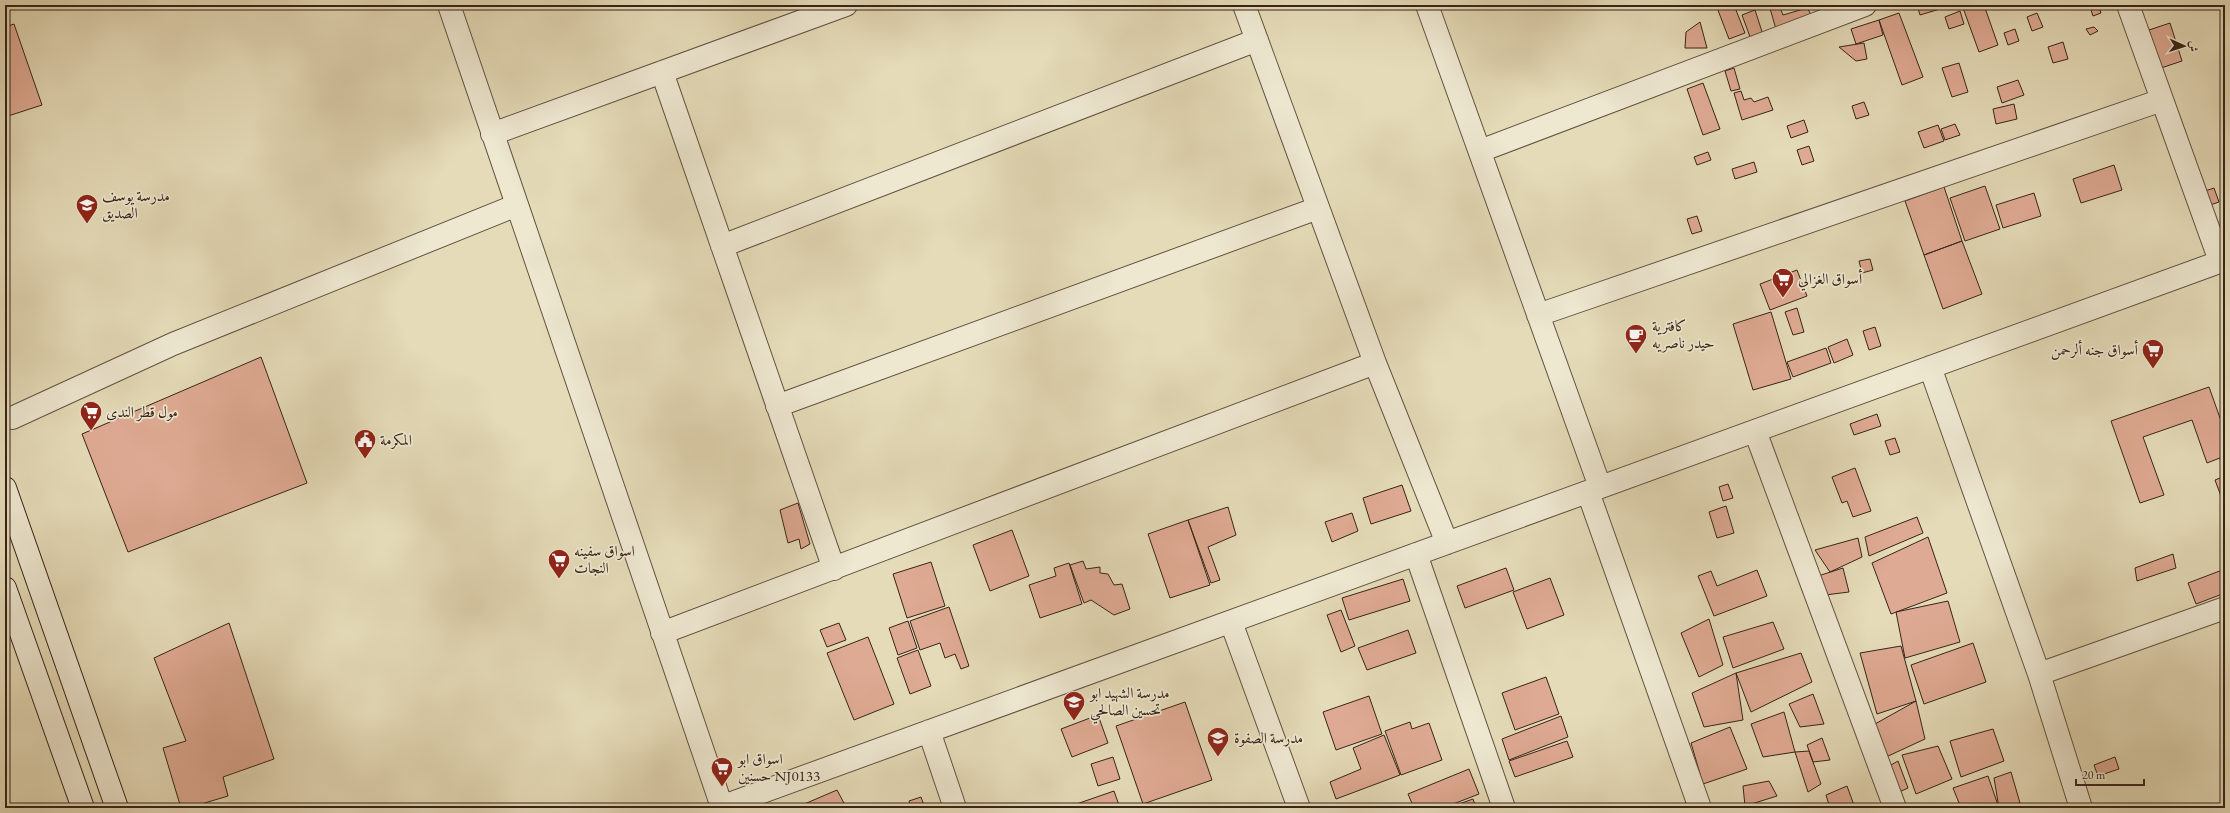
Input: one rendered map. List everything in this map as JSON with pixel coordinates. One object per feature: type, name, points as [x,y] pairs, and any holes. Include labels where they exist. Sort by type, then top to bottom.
[{"type":"street","points":[[449,5],[720,807],[2223,260],[2162,100],[2128,5]]},
{"type":"street","points":[[492,134],[846,5]]},
{"type":"street","points":[[1244,5],[1375,364],[1447,543]]},
{"type":"street","points":[[1427,5],[1538,315],[1594,490],[1700,808]]},
{"type":"street","points":[[1480,151],[1865,5]]},
{"type":"street","points":[[722,246],[1257,40]]},
{"type":"street","points":[[662,72],[834,569]]},
{"type":"street","points":[[1538,315],[2162,100]]},
{"type":"street","points":[[12,418],[174,344],[517,205]]},
{"type":"street","points":[[777,406],[1318,208]]},
{"type":"street","points":[[662,633],[1375,364]]},
{"type":"street","points":[[1930,367],[2039,674],[2081,808]]},
{"type":"street","points":[[1755,431],[1895,808]]},
{"type":"street","points":[[5,488],[117,808]]},
{"type":"street","points":[[1416,554],[1504,808]]},
{"type":"street","points":[[5,588],[83,808]]},
{"type":"street","points":[[2039,674],[2225,608]]},
{"type":"street","points":[[1231,622],[1299,808]]},
{"type":"street","points":[[929,732],[955,808]]},
{"type":"building","points":[[1716,5],[1734,5],[1745,33],[1729,39]]},
{"type":"building","points":[[1769,5],[1779,5],[1783,15],[1807,8],[1816,22],[1778,36]]},
{"type":"building","points":[[1917,5],[1939,5],[1940,9],[1920,15]]},
{"type":"building","points":[[1962,5],[1984,5],[1998,45],[1979,52]]},
{"type":"building","points":[[2098,5],[2101,13],[2093,16],[2090,7]]},
{"type":"building","points":[[1755,10],[1765,41],[1753,45],[1742,15]]},
{"type":"building","points":[[1960,11],[1964,24],[1949,29],[1945,17]]},
{"type":"building","points":[[1899,13],[1923,77],[1902,85],[1879,20]]},
{"type":"building","points":[[2037,13],[2043,27],[2032,31],[2027,17]]},
{"type":"building","points":[[1879,20],[1883,35],[1856,44],[1851,29]]},
{"type":"building","points":[[1700,22],[1707,48],[1685,48],[1686,32]]},
{"type":"building","points":[[2170,23],[2182,61],[2161,68],[2149,30]]},
{"type":"building","points":[[14,24],[42,105],[5,117],[5,27]]},
{"type":"building","points":[[2094,27],[2098,31],[2090,35],[2086,29]]},
{"type":"building","points":[[2015,29],[2019,41],[2008,45],[2004,33]]},
{"type":"building","points":[[2063,42],[2068,59],[2053,63],[2048,47]]},
{"type":"building","points":[[1864,43],[1867,59],[1856,61],[1839,47]]},
{"type":"building","points":[[1959,63],[1968,92],[1952,97],[1942,68]]},
{"type":"building","points":[[1734,68],[1740,89],[1731,91],[1725,71]]},
{"type":"building","points":[[2018,80],[2024,95],[2002,103],[1997,87]]},
{"type":"building","points":[[1703,83],[1720,129],[1703,135],[1687,89]]},
{"type":"building","points":[[1741,91],[1744,100],[1751,98],[1754,102],[1768,97],[1773,110],[1742,120],[1734,93]]},
{"type":"building","points":[[1864,102],[1869,115],[1856,119],[1852,106]]},
{"type":"building","points":[[2014,104],[2017,119],[1996,124],[1993,109]]},
{"type":"building","points":[[1804,120],[1808,132],[1791,138],[1787,126]]},
{"type":"building","points":[[1955,124],[1960,135],[1945,140],[1941,129]]},
{"type":"building","points":[[1938,125],[1944,141],[1924,148],[1918,132]]},
{"type":"building","points":[[2225,126],[2225,140],[2221,127]]},
{"type":"building","points":[[1809,146],[1814,161],[1802,165],[1797,150]]},
{"type":"building","points":[[1708,152],[1711,160],[1697,165],[1694,157]]},
{"type":"building","points":[[1754,162],[1757,172],[1735,179],[1732,169]]},
{"type":"building","points":[[2114,165],[2122,190],[2081,203],[2073,179]]},
{"type":"building","points":[[1985,186],[2000,229],[1965,241],[1950,198]]},
{"type":"building","points":[[1944,187],[1962,241],[1924,255],[1905,201]]},
{"type":"building","points":[[2214,188],[2219,202],[2207,206],[2202,192]]},
{"type":"building","points":[[2034,193],[2041,216],[2003,228],[1996,205]]},
{"type":"building","points":[[1697,216],[1702,231],[1692,234],[1687,219]]},
{"type":"building","points":[[1962,241],[1982,294],[1943,309],[1924,255]]},
{"type":"building","points":[[1870,259],[1873,270],[1862,273],[1859,261]]},
{"type":"building","points":[[1797,270],[1807,296],[1770,310],[1760,284]]},
{"type":"building","points":[[1797,308],[1804,332],[1793,335],[1785,312]]},
{"type":"building","points":[[1771,312],[1791,379],[1753,390],[1733,324]]},
{"type":"building","points":[[1875,327],[1881,346],[1869,350],[1863,331]]},
{"type":"building","points":[[1847,339],[1853,355],[1834,363],[1828,347]]},
{"type":"building","points":[[1826,348],[1831,363],[1793,377],[1787,362]]},
{"type":"building","points":[[261,357],[307,483],[128,552],[82,434]]},
{"type":"building","points":[[2209,387],[2225,432],[2225,456],[2207,463],[2192,420],[2143,437],[2164,495],[2140,503],[2111,421]]},
{"type":"building","points":[[1877,414],[1881,426],[1854,435],[1850,424]]},
{"type":"building","points":[[1895,438],[1900,452],[1890,455],[1885,441]]},
{"type":"building","points":[[2225,458],[2225,473],[2220,459]]},
{"type":"building","points":[[1855,468],[1871,511],[1853,517],[1847,501],[1842,503],[1832,477]]},
{"type":"building","points":[[2225,476],[2225,507],[2215,480]]},
{"type":"building","points":[[1728,484],[1733,498],[1723,501],[1719,487]]},
{"type":"building","points":[[1402,485],[1411,511],[1371,524],[1363,498]]},
{"type":"building","points":[[798,503],[810,544],[801,549],[799,539],[788,543],[780,510]]},
{"type":"building","points":[[1726,506],[1734,533],[1717,538],[1709,512]]},
{"type":"building","points":[[1228,507],[1236,535],[1208,547],[1220,580],[1211,583],[1188,520]]},
{"type":"building","points":[[1352,513],[1358,531],[1332,542],[1325,522]]},
{"type":"building","points":[[1917,517],[1923,533],[1869,556],[1865,537]]},
{"type":"building","points":[[1188,520],[1210,585],[1170,598],[1148,534]]},
{"type":"building","points":[[1012,530],[1029,576],[990,591],[973,545]]},
{"type":"building","points":[[1928,537],[1947,593],[1891,614],[1872,563]]},
{"type":"building","points":[[1858,538],[1862,557],[1830,572],[1815,550]]},
{"type":"building","points":[[2173,554],[2176,568],[2137,581],[2135,568]]},
{"type":"building","points":[[1083,561],[1086,569],[1100,567],[1100,573],[1108,574],[1114,585],[1122,584],[1130,609],[1114,615],[1091,600],[1084,603],[1070,565]]},
{"type":"building","points":[[931,562],[945,606],[907,618],[893,574]]},
{"type":"building","points":[[1069,563],[1082,604],[1040,618],[1029,585],[1056,576],[1054,568]]},
{"type":"building","points":[[1506,568],[1514,590],[1465,608],[1457,586]]},
{"type":"building","points":[[1843,568],[1849,592],[1825,595],[1815,577]]},
{"type":"building","points":[[2225,569],[2225,593],[2196,604],[2188,583]]},
{"type":"building","points":[[1757,570],[1767,596],[1714,616],[1698,576],[1711,571],[1717,586]]},
{"type":"building","points":[[1550,578],[1564,615],[1527,629],[1513,592]]},
{"type":"building","points":[[1403,579],[1410,601],[1349,620],[1342,598]]},
{"type":"building","points":[[1948,601],[1960,642],[1905,658],[1896,612]]},
{"type":"building","points":[[949,607],[969,666],[961,669],[955,654],[945,658],[940,643],[920,650],[910,621]]},
{"type":"building","points":[[1341,610],[1355,646],[1341,652],[1327,615]]},
{"type":"building","points":[[1709,619],[1723,665],[1699,677],[1681,633]]},
{"type":"building","points":[[908,621],[917,648],[898,655],[889,628]]},
{"type":"building","points":[[1773,622],[1784,649],[1733,668],[1723,637]]},
{"type":"building","points":[[229,623],[274,759],[223,777],[228,796],[188,808],[181,808],[163,748],[186,741],[154,658]]},
{"type":"building","points":[[839,623],[846,640],[827,647],[820,630]]},
{"type":"building","points":[[1408,630],[1416,653],[1367,670],[1358,648]]},
{"type":"building","points":[[868,637],[894,704],[854,720],[827,653]]},
{"type":"building","points":[[1973,643],[1986,682],[1924,704],[1911,665]]},
{"type":"building","points":[[1901,646],[1916,701],[1877,714],[1860,653]]},
{"type":"building","points":[[918,650],[931,686],[910,694],[897,658]]},
{"type":"building","points":[[1801,653],[1812,682],[1751,712],[1736,673]]},
{"type":"building","points":[[1736,673],[1743,720],[1704,727],[1692,693]]},
{"type":"building","points":[[1546,677],[1559,714],[1515,730],[1502,693]]},
{"type":"building","points":[[1813,694],[1824,724],[1800,727],[1789,704]]},
{"type":"building","points":[[1369,696],[1382,734],[1336,750],[1323,712]]},
{"type":"building","points":[[1916,701],[1925,739],[1886,757],[1875,724]]},
{"type":"building","points":[[1185,702],[1212,780],[1143,804],[1116,726]]},
{"type":"building","points":[[1784,712],[1795,752],[1763,757],[1751,724]]},
{"type":"building","points":[[1098,715],[1108,743],[1072,757],[1061,729]]},
{"type":"building","points":[[1561,716],[1568,737],[1509,760],[1502,739]]},
{"type":"building","points":[[1410,722],[1412,729],[1429,723],[1442,760],[1401,775],[1385,731]]},
{"type":"building","points":[[1730,727],[1747,769],[1703,784],[1691,743]]},
{"type":"building","points":[[1993,729],[2004,761],[1961,777],[1950,741]]},
{"type":"building","points":[[1384,735],[1400,775],[1336,799],[1330,782],[1361,769],[1353,748]]},
{"type":"building","points":[[1822,738],[1830,760],[1813,762],[1807,745]]},
{"type":"building","points":[[1567,741],[1573,757],[1515,777],[1509,761]]},
{"type":"building","points":[[1938,746],[1952,779],[1916,794],[1902,755]]},
{"type":"building","points":[[1809,751],[1821,784],[1808,792],[1795,752]]},
{"type":"building","points":[[1113,757],[1120,779],[1098,786],[1091,764]]},
{"type":"building","points":[[2115,757],[2119,769],[2098,776],[2094,765]]},
{"type":"building","points":[[1898,761],[1908,788],[1895,794],[1884,769]]},
{"type":"building","points":[[1469,769],[1479,794],[1443,808],[1414,808],[1408,794]]},
{"type":"building","points":[[2011,772],[2020,803],[1999,808],[1994,778]]},
{"type":"building","points":[[1988,776],[1999,808],[1961,808],[1953,788]]},
{"type":"building","points":[[1769,781],[1777,796],[1745,806],[1743,786]]},
{"type":"building","points":[[1847,786],[1855,808],[1830,808],[1826,795]]},
{"type":"building","points":[[837,790],[845,805],[839,808],[803,808],[802,805]]},
{"type":"building","points":[[1114,791],[1120,808],[1065,808]]},
{"type":"building","points":[[921,797],[925,808],[912,808],[909,801]]},
{"type":"building","points":[[1473,799],[1476,808],[1448,808]]},
{"type":"place","name":"مدرسة يوسف الصديق","points":[[87,224]]},
{"type":"place","name":"أسواق الغزالي","points":[[1783,298]]},
{"type":"place","name":"كافترية حيدر ناصريه","points":[[1636,354]]},
{"type":"place","name":"أسواق جنه ألرحمن","points":[[2153,370]]},
{"type":"place","name":"مول قطر الندى","points":[[91,432]]},
{"type":"place","name":"المكرمة","points":[[365,460]]},
{"type":"place","name":"اسواق سفينه النجات","points":[[559,580]]},
{"type":"place","name":"مدرسة الشهيد ابو تحسين الصالحي","points":[[1074,722]]},
{"type":"place","name":"مدرسة الصفوة","points":[[1218,758]]},
{"type":"place","name":"اسواق ابو حسنين NJ0133","points":[[722,788]]}]
